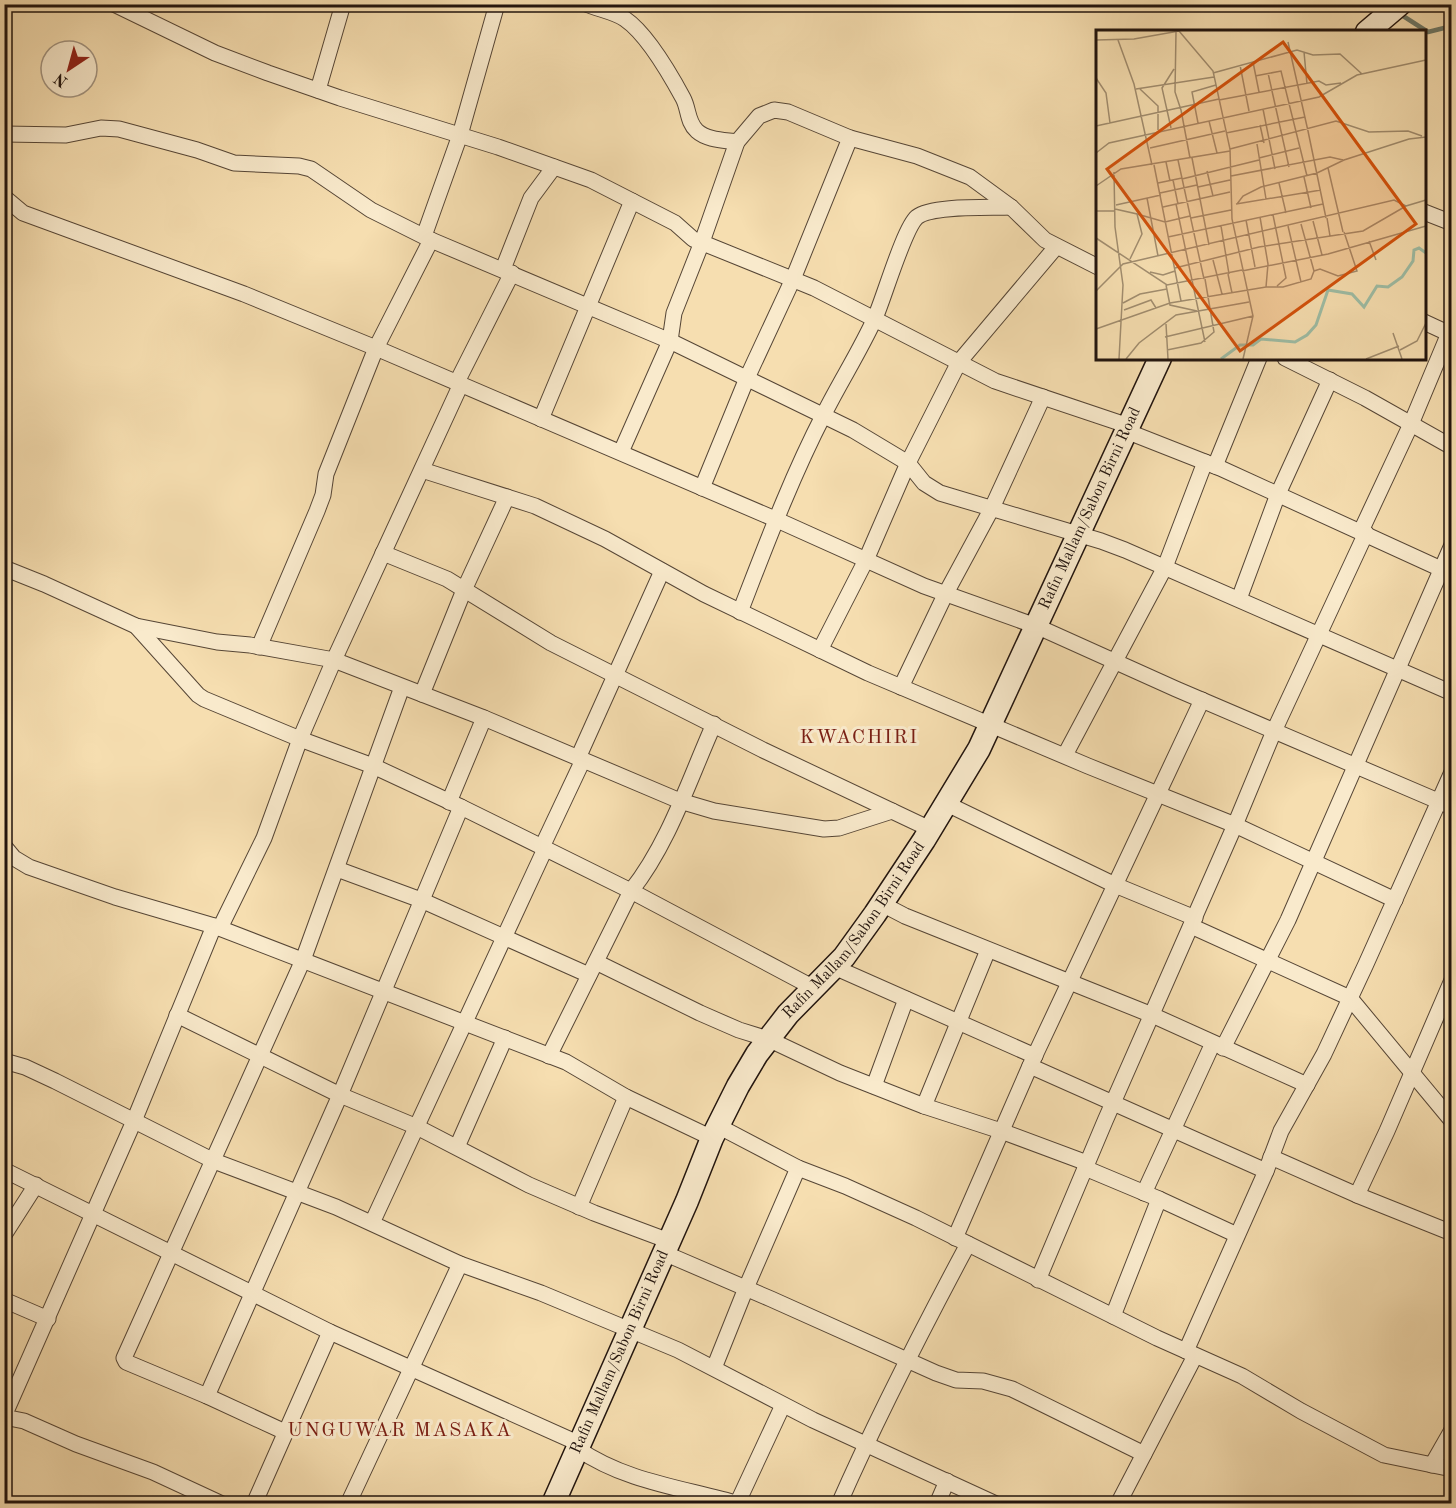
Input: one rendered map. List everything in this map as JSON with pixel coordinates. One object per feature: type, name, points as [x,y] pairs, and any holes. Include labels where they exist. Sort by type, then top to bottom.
[{"type":"street","points":[[114,4],[215,53],[318,90],[591,180],[675,223],[693,239],[794,279],[875,318],[995,381],[1127,429],[1278,494],[1446,571]]},
{"type":"street","points":[[318,90],[343,4]]},
{"type":"street","points":[[259,647],[318,511],[326,474],[376,348],[427,238],[460,135],[497,4]]},
{"type":"street","points":[[586,4],[625,19],[639,33],[652,49],[684,100],[691,123],[698,132],[706,136],[737,142]]},
{"type":"street","points":[[1373,27],[1399,6]]},
{"type":"street","points":[[621,452],[670,341],[674,313],[702,243],[737,142],[759,116],[774,110],[788,112],[850,138],[917,156],[970,177],[1011,207],[1034,232],[1056,247],[1096,266]]},
{"type":"street","points":[[4,134],[66,135],[100,128],[120,129],[197,150],[234,163],[299,166],[311,169],[371,210],[427,238],[670,341],[853,430],[908,463],[924,483],[940,493],[1117,547],[1452,693]]},
{"type":"street","points":[[702,488],[747,378],[794,279],[850,138]]},
{"type":"street","points":[[222,1503],[153,1472],[75,1444],[24,1421],[4,1417],[134,1121],[177,1016],[217,927],[264,838],[300,739],[422,470],[508,271],[531,198],[554,167]]},
{"type":"street","points":[[4,197],[23,213],[244,294],[376,348],[776,519],[945,595],[1036,626],[1445,804]]},
{"type":"street","points":[[542,418],[632,201]]},
{"type":"street","points":[[740,612],[776,519],[823,415],[875,318],[907,232],[915,218],[924,213],[945,209],[1011,207]]},
{"type":"street","points":[[1426,212],[1452,223]]},
{"type":"street","points":[[820,650],[866,560],[908,463],[959,362],[1056,247]]},
{"type":"street","points":[[1038,1280],[1274,731],[1320,635],[1450,331],[1426,322]]},
{"type":"street","name":"Rafin Mallam/Sabon Birni Road","points":[[553,1503],[715,1132],[738,1086],[768,1039],[788,1014],[844,957],[882,904],[930,829],[992,724],[1159,360]]},
{"type":"street","points":[[1065,755],[1165,567],[1258,360]]},
{"type":"street","points":[[1289,360],[1452,447]]},
{"type":"street","points":[[1239,599],[1278,494],[1330,380]]},
{"type":"street","points":[[901,687],[945,595],[992,507],[1043,398]]},
{"type":"street","points":[[422,470],[535,506],[605,539],[740,612],[820,650],[901,687],[1235,825],[1395,900]]},
{"type":"street","points":[[422,694],[464,590],[507,497]]},
{"type":"street","points":[[1144,1193],[1174,1129],[1288,920],[1397,669],[1446,571],[1452,545]]},
{"type":"street","points":[[383,553],[447,579],[551,643],[930,829]]},
{"type":"street","points":[[4,568],[136,626],[217,642],[334,660],[484,718],[680,801],[714,811],[824,829],[839,828],[892,811]]},
{"type":"street","points":[[372,1222],[505,937],[662,571]]},
{"type":"street","points":[[136,626],[198,695],[300,739],[372,766],[455,804],[631,891],[814,988]]},
{"type":"street","points":[[285,1432],[126,1362],[124,1358],[303,960],[402,687]]},
{"type":"street","points":[[839,1503],[961,1241],[1001,1131],[1202,700]]},
{"type":"street","points":[[207,1396],[340,1095],[421,900],[484,718]]},
{"type":"street","points":[[549,1056],[631,891],[647,871],[661,847],[714,724]]},
{"type":"street","points":[[1119,1503],[1190,1353],[1281,1131],[1324,1054],[1395,900],[1445,804],[1452,772]]},
{"type":"street","points":[[945,803],[1193,922],[1267,962],[1350,999],[1452,1121]]},
{"type":"street","points":[[4,846],[14,858],[28,867],[115,897],[217,927],[566,1062],[627,1097],[855,1191],[1242,1376],[1301,1411],[1354,1437],[1384,1455],[1452,1469]]},
{"type":"street","points":[[337,869],[421,900],[505,937],[593,969],[739,1030],[768,1039],[840,1073],[924,1106],[1001,1131],[1086,1166],[1237,1235]]},
{"type":"street","points":[[882,904],[988,950],[1152,1015],[1307,1085]]},
{"type":"street","points":[[924,1106],[988,950]]},
{"type":"street","points":[[834,968],[957,1021],[1113,1103],[1174,1129],[1357,1195],[1452,1233]]},
{"type":"street","points":[[1357,1195],[1452,980]]},
{"type":"street","points":[[874,1086],[906,999]]},
{"type":"street","points":[[177,1016],[260,1058],[417,1127],[529,1185],[666,1247],[746,1288],[956,1380],[983,1381],[1012,1389],[1144,1454]]},
{"type":"street","points":[[457,1148],[504,1038]]},
{"type":"street","points":[[4,1061],[25,1067],[55,1081],[214,1161],[298,1191],[372,1222],[460,1264],[541,1293],[678,1350],[783,1405],[996,1503]]},
{"type":"street","points":[[579,1207],[627,1097]]},
{"type":"street","points":[[714,1368],[798,1168]]},
{"type":"street","points":[[4,1170],[330,1332],[579,1446],[596,1462],[631,1476],[738,1503],[783,1405]]},
{"type":"street","points":[[4,1235],[36,1185]]},
{"type":"street","points":[[1113,1316],[1159,1199]]},
{"type":"street","points":[[348,1503],[460,1264]]},
{"type":"street","points":[[4,1300],[48,1320]]},
{"type":"street","points":[[254,1503],[330,1332]]},
{"type":"street","points":[[1432,1465],[1452,1430]]},
{"type":"street","points":[[937,1503],[947,1480]]},
{"type":"waterway","points":[[1400,14],[1425,30]]},
{"type":"waterway","points":[[1426,31],[1452,26]]},
{"type":"district","name":"KWACHIRI","points":[[859,738]]},
{"type":"district","name":"UNGUWAR MASAKA","points":[[400,1431]]}]
